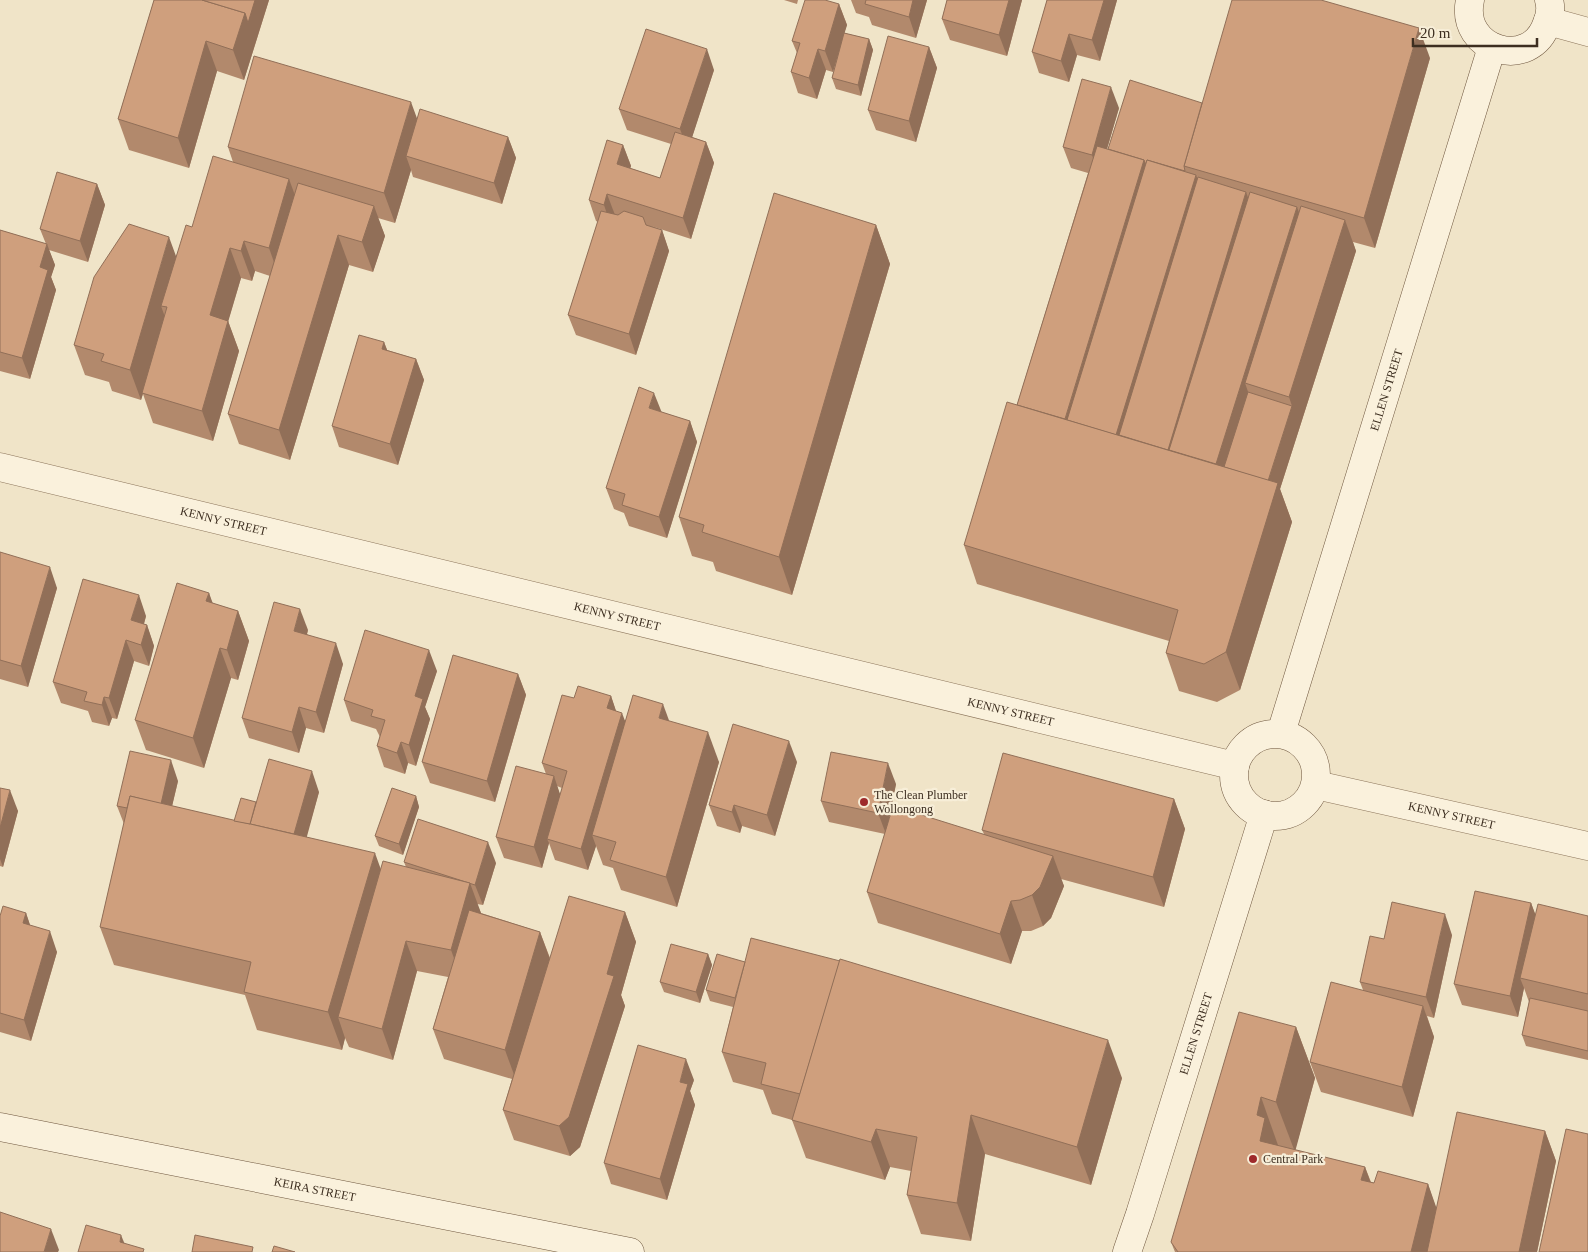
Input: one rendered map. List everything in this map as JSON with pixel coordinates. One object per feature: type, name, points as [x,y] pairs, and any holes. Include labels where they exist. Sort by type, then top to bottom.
[{"type":"street","points":[[1470,0],[1468,7],[1470,21],[1479,37],[1497,50],[1511,51],[1525,48],[1536,41],[1545,30],[1548,10],[1588,32]]},
{"type":"street","name":"ELLEN STREET","points":[[1281,733],[1492,47]]},
{"type":"street","name":"KENNY STREET","points":[[0,467],[1235,766]]},
{"type":"street","points":[[1281,733],[1295,737],[1306,746],[1314,758],[1317,772],[1316,785],[1310,797],[1301,807],[1290,814],[1277,816],[1264,814],[1242,800],[1236,788],[1233,775],[1235,766],[1242,749],[1253,739],[1281,733]]},
{"type":"street","name":"KENNY STREET","points":[[1316,785],[1588,846]]},
{"type":"street","name":"ELLEN STREET","points":[[1127,1252],[1264,814]]},
{"type":"street","name":"KEIRA STREET","points":[[0,1127],[630,1252]]},
{"type":"building","points":[[154,0],[202,0],[245,13],[233,50],[206,41],[178,138],[118,119]]},
{"type":"building","points":[[202,0],[255,0],[248,23],[245,13]]},
{"type":"building","points":[[805,0],[825,0],[839,4],[825,51],[818,49],[809,78],[791,72],[800,43],[792,41]]},
{"type":"building","points":[[866,0],[913,0],[909,17],[865,4]]},
{"type":"building","points":[[947,0],[1009,0],[999,35],[942,19]]},
{"type":"building","points":[[1047,0],[1104,0],[1092,40],[1069,34],[1061,61],[1032,52]]},
{"type":"building","points":[[1232,0],[1321,0],[1419,28],[1364,218],[1184,166]]},
{"type":"building","points":[[646,29],[707,49],[680,129],[619,109]]},
{"type":"building","points":[[844,33],[869,39],[858,85],[832,78]]},
{"type":"building","points":[[888,36],[929,47],[909,121],[868,110]]},
{"type":"building","points":[[254,56],[411,102],[384,193],[228,147]]},
{"type":"building","points":[[1082,79],[1111,87],[1092,155],[1063,147]]},
{"type":"building","points":[[1130,80],[1202,103],[1184,166],[1185,171],[1147,160],[1146,165],[1144,160],[1108,149]]},
{"type":"building","points":[[420,109],[508,137],[494,183],[406,156]]},
{"type":"building","points":[[675,132],[706,142],[683,218],[607,194],[604,205],[589,200],[607,140],[623,145],[617,164],[660,178]]},
{"type":"building","points":[[1097,146],[1144,160],[1065,419],[1017,405]]},
{"type":"building","points":[[213,156],[289,179],[269,248],[244,241],[241,251],[230,248],[210,315],[228,321],[202,411],[142,393],[167,307],[161,306],[186,225],[192,227]]},
{"type":"building","points":[[1147,160],[1196,175],[1116,435],[1067,420]]},
{"type":"building","points":[[57,172],[97,184],[80,241],[40,229]]},
{"type":"building","points":[[1198,177],[1246,192],[1168,450],[1119,435]]},
{"type":"building","points":[[298,183],[374,206],[362,242],[338,235],[279,430],[228,414]]},
{"type":"building","points":[[1250,192],[1297,207],[1216,464],[1169,450]]},
{"type":"building","points":[[774,193],[876,225],[779,557],[702,532],[704,525],[679,517]]},
{"type":"building","points":[[1301,206],[1345,220],[1289,397],[1245,383]]},
{"type":"building","points":[[601,211],[618,215],[624,211],[643,217],[646,225],[662,230],[629,334],[568,315]]},
{"type":"building","points":[[129,224],[169,237],[130,370],[101,361],[104,354],[74,345],[94,277]]},
{"type":"building","points":[[0,230],[47,244],[40,267],[48,270],[22,358],[0,352]]},
{"type":"building","points":[[359,335],[384,342],[382,349],[416,359],[390,444],[332,426]]},
{"type":"building","points":[[639,387],[654,393],[649,408],[690,421],[659,517],[622,505],[625,494],[606,488]]},
{"type":"building","points":[[1248,392],[1292,406],[1268,481],[1224,467]]},
{"type":"building","points":[[1007,402],[1278,483],[1226,652],[1204,664],[1166,653],[1178,610],[964,545]]},
{"type":"building","points":[[0,552],[50,567],[21,666],[0,660]]},
{"type":"building","points":[[83,579],[139,595],[131,620],[147,625],[141,645],[126,640],[109,698],[104,697],[102,705],[84,701],[87,692],[53,682]]},
{"type":"building","points":[[177,583],[209,593],[206,601],[238,611],[227,650],[220,648],[193,738],[135,720]]},
{"type":"building","points":[[274,602],[300,609],[294,631],[336,643],[316,712],[299,707],[292,732],[242,718]]},
{"type":"building","points":[[365,630],[429,650],[415,696],[423,699],[409,745],[401,742],[397,753],[377,746],[385,720],[371,716],[373,710],[344,700]]},
{"type":"building","points":[[453,655],[518,674],[487,781],[422,762]]},
{"type":"building","points":[[578,686],[611,696],[607,708],[622,713],[581,849],[547,839],[567,771],[542,763],[562,695],[574,698]]},
{"type":"building","points":[[633,695],[663,704],[659,718],[708,732],[666,877],[610,860],[616,842],[592,835]]},
{"type":"building","points":[[733,724],[789,741],[767,815],[734,805],[732,812],[709,805]]},
{"type":"building","points":[[130,751],[171,760],[161,804],[130,796],[127,808],[117,806]]},
{"type":"building","points":[[831,752],[888,763],[878,813],[821,801]]},
{"type":"building","points":[[1003,753],[1174,799],[1153,877],[982,830]]},
{"type":"building","points":[[269,759],[312,771],[294,834],[250,824]]},
{"type":"building","points":[[516,766],[554,776],[534,847],[496,837]]},
{"type":"building","points":[[0,788],[10,790],[0,828]]},
{"type":"building","points":[[392,788],[416,796],[399,844],[375,836]]},
{"type":"building","points":[[130,796],[375,853],[328,1012],[244,992],[251,962],[100,927]]},
{"type":"building","points":[[241,798],[256,802],[250,824],[234,821]]},
{"type":"building","points":[[893,806],[1053,856],[1040,887],[1032,895],[1020,900],[1011,901],[1000,934],[867,892]]},
{"type":"building","points":[[418,819],[488,842],[475,885],[404,862]]},
{"type":"building","points":[[383,861],[470,883],[451,950],[406,941],[382,1029],[338,1017]]},
{"type":"building","points":[[1475,891],[1531,903],[1510,996],[1454,984]]},
{"type":"building","points":[[569,896],[625,912],[607,974],[614,976],[569,1117],[559,1126],[503,1110]]},
{"type":"building","points":[[1392,902],[1445,914],[1426,997],[1360,982],[1370,936],[1384,939]]},
{"type":"building","points":[[1538,904],[1588,916],[1588,994],[1520,978]]},
{"type":"building","points":[[3,906],[26,913],[23,923],[50,931],[24,1020],[0,1013],[0,916]]},
{"type":"building","points":[[469,910],[540,932],[505,1050],[433,1029]]},
{"type":"building","points":[[751,938],[840,961],[800,1094],[761,1084],[766,1063],[722,1052]]},
{"type":"building","points":[[671,944],[708,954],[696,992],[660,982]]},
{"type":"building","points":[[717,954],[745,962],[735,998],[706,990]]},
{"type":"building","points":[[840,959],[1108,1040],[1077,1147],[971,1115],[957,1203],[907,1195],[917,1137],[876,1129],[871,1142],[792,1120]]},
{"type":"building","points":[[1331,982],[1423,1006],[1402,1087],[1310,1062]]},
{"type":"building","points":[[1530,998],[1588,1011],[1588,1051],[1522,1035]]},
{"type":"building","points":[[1239,1012],[1296,1027],[1276,1102],[1261,1097],[1257,1115],[1265,1118],[1260,1141],[1365,1167],[1361,1180],[1374,1183],[1378,1171],[1428,1184],[1411,1252],[1178,1252],[1171,1242]]},
{"type":"building","points":[[638,1045],[686,1059],[680,1082],[688,1084],[660,1179],[604,1163]]},
{"type":"building","points":[[1457,1112],[1545,1131],[1519,1252],[1427,1252]]},
{"type":"building","points":[[1566,1129],[1588,1134],[1588,1252],[1539,1252]]},
{"type":"building","points":[[0,1212],[51,1229],[44,1252],[0,1252]]},
{"type":"building","points":[[86,1225],[121,1235],[120,1242],[144,1249],[143,1252],[78,1252]]},
{"type":"building","points":[[195,1235],[253,1247],[252,1252],[192,1252]]},
{"type":"building","points":[[274,1246],[295,1252],[272,1252]]},
{"type":"place","name":"The Clean Plumber Wollongong","points":[[864,802]]},
{"type":"place","name":"Central Park","points":[[1253,1159]]}]
